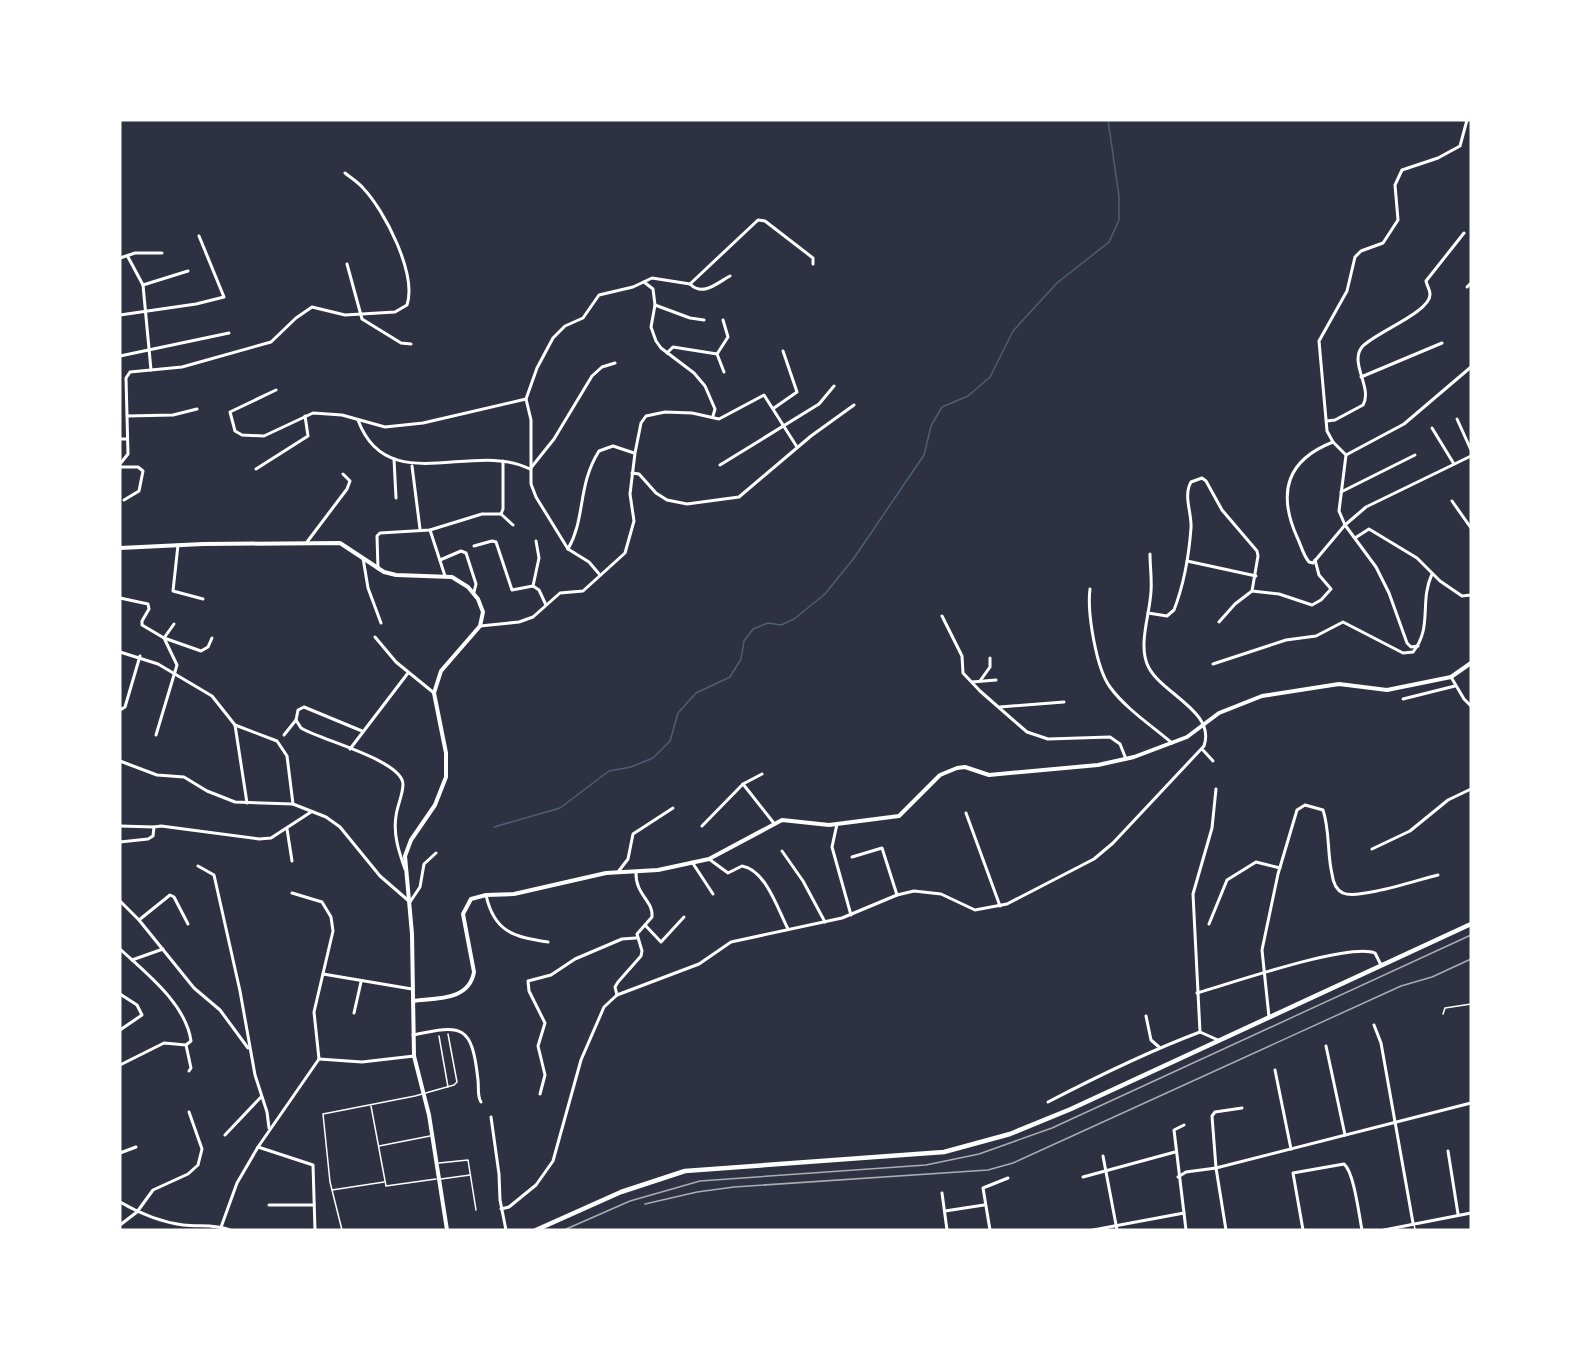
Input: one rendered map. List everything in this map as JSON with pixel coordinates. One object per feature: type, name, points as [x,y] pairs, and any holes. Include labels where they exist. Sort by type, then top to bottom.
[{"type":"main road","points":[[536,1230],[621,1192],[685,1171],[741,1165],[920,1155],[965,1147],[1010,1134],[1071,1109],[1471,924]]},
{"type":"street","points":[[1346,454],[1333,442],[1328,431],[1319,341],[1347,291],[1354,257],[1361,251],[1383,243],[1398,220],[1395,185],[1402,170],[1438,158],[1460,146],[1467,120]]},
{"type":"street","points":[[124,500],[139,491],[143,471],[138,467],[120,465],[128,454],[127,374],[182,367],[271,342],[296,318],[312,307],[330,313],[362,314],[400,310],[407,305],[409,292],[397,241],[363,188],[345,173]]},
{"type":"street","points":[[690,284],[758,220],[765,221],[787,241],[813,258],[813,264]]},
{"type":"street","points":[[1327,422],[1363,405],[1365,394],[1358,360],[1360,349],[1370,339],[1421,309],[1429,301],[1430,292],[1426,281],[1464,233]]},
{"type":"street","points":[[120,315],[224,297],[199,236]]},
{"type":"street","points":[[120,258],[128,257],[135,252],[162,253]]},
{"type":"street","points":[[128,257],[143,285],[151,370]]},
{"type":"street","points":[[347,264],[365,322],[401,343],[411,344]]},
{"type":"street","points":[[143,285],[188,271]]},
{"type":"street","points":[[600,575],[589,562],[568,549],[531,484],[531,420],[526,399],[537,368],[553,338],[565,326],[583,318],[599,295],[658,277],[690,284],[695,289],[704,290],[730,276]]},
{"type":"street","points":[[644,282],[652,286],[655,305],[651,327],[656,341],[667,353],[694,373],[705,386],[715,409],[713,417]]},
{"type":"street","points":[[1467,287],[1471,283]]},
{"type":"street","points":[[655,305],[690,318],[704,320]]},
{"type":"street","points":[[717,354],[728,337],[723,320]]},
{"type":"street","points":[[120,356],[229,333]]},
{"type":"street","points":[[1361,377],[1442,343]]},
{"type":"street","points":[[667,353],[673,347],[683,347],[717,354]]},
{"type":"street","points":[[774,408],[797,392],[783,351]]},
{"type":"street","points":[[717,354],[724,372]]},
{"type":"street","points":[[530,469],[554,439],[592,376],[602,367],[615,363]]},
{"type":"street","points":[[1346,454],[1404,424],[1471,367]]},
{"type":"street","points":[[720,465],[819,404],[834,386]]},
{"type":"street","points":[[276,390],[230,412],[235,431],[242,435],[264,435],[305,416],[332,415],[385,427],[423,423],[526,399]]},
{"type":"street","points":[[480,626],[519,622],[532,617],[566,590],[583,591],[616,563],[629,548],[634,521],[630,494],[632,473],[641,423],[646,416],[665,412],[722,419],[764,395],[786,426],[797,447]]},
{"type":"street","points":[[120,403],[126,402]]},
{"type":"street","points":[[632,473],[639,474],[656,493],[667,500],[687,504],[739,497],[797,447],[854,405]]},
{"type":"street","points":[[127,416],[173,415],[197,409]]},
{"type":"street","points":[[256,469],[308,436],[305,416]]},
{"type":"street","points":[[1457,419],[1471,450]]},
{"type":"street","points":[[358,420],[368,443],[394,459],[412,465],[478,459],[503,461],[530,469]]},
{"type":"street","points":[[1432,428],[1454,464]]},
{"type":"street","points":[[120,439],[128,439]]},
{"type":"street","points":[[1333,442],[1314,450],[1299,461],[1287,485],[1287,507],[1292,525],[1306,559],[1312,563],[1346,525],[1366,507],[1471,456]]},
{"type":"street","points":[[568,549],[575,536],[584,482],[599,451],[613,446],[635,453]]},
{"type":"street","points":[[1346,454],[1339,511],[1346,525],[1376,567],[1389,593],[1407,643],[1411,647],[1418,646]]},
{"type":"street","points":[[1341,492],[1414,455]]},
{"type":"street","points":[[394,459],[396,498]]},
{"type":"street","points":[[501,514],[503,509],[503,461]]},
{"type":"street","points":[[412,465],[420,529]]},
{"type":"street","points":[[307,542],[347,489],[350,481],[343,474]]},
{"type":"street","points":[[1148,613],[1167,616],[1174,610],[1187,561],[1192,524],[1188,487],[1191,482],[1202,478],[1241,536],[1257,551],[1256,576],[1252,591],[1235,604],[1219,622]]},
{"type":"street","points":[[1452,501],[1471,528]]},
{"type":"street","points":[[378,569],[378,534],[430,530],[482,514],[501,514],[513,525]]},
{"type":"street","points":[[1355,538],[1369,529],[1417,558],[1432,574],[1462,596],[1471,595]]},
{"type":"street","points":[[430,530],[445,576]]},
{"type":"street","points":[[533,586],[539,558],[536,541]]},
{"type":"street","points":[[474,546],[496,542],[512,590],[533,586],[539,590],[546,605]]},
{"type":"street","points":[[120,548],[340,543],[378,569],[396,575],[445,576],[461,581],[474,592],[483,612],[480,626],[441,671],[434,693],[446,753],[446,777],[435,805],[409,844],[405,856],[410,903],[414,1056],[432,1136],[447,1230]]},
{"type":"street","points":[[178,545],[173,591],[203,599]]},
{"type":"street","points":[[440,561],[464,551],[476,584],[474,592]]},
{"type":"street","points":[[501,1209],[509,1207],[536,1185],[553,1161],[580,1060],[604,1007],[617,995],[699,964],[731,942],[851,915],[897,895],[926,891],[941,894],[969,909],[1000,906],[1052,882],[1095,858],[1113,843],[1202,748],[1206,740],[1204,724],[1150,670],[1144,652],[1151,593],[1150,554]]},
{"type":"street","points":[[363,558],[368,588],[381,623]]},
{"type":"street","points":[[1252,591],[1279,594],[1312,605],[1321,600],[1331,589],[1319,575],[1315,560]]},
{"type":"street","points":[[1187,561],[1256,576]]},
{"type":"street","points":[[1213,664],[1286,640],[1316,636],[1343,622],[1403,653],[1413,652],[1425,629],[1425,595],[1432,574]]},
{"type":"street","points":[[1090,589],[1088,605],[1091,630],[1106,679],[1114,692],[1172,743]]},
{"type":"street","points":[[120,598],[148,604],[149,609],[142,625],[164,639],[201,651],[208,647],[212,638]]},
{"type":"street","points":[[942,616],[962,656],[963,673],[1027,732],[1038,737],[1110,737],[1120,744],[1126,759]]},
{"type":"street","points":[[164,639],[174,624]]},
{"type":"street","points":[[375,637],[384,650],[408,673],[434,693]]},
{"type":"street","points":[[156,735],[176,662],[164,639]]},
{"type":"street","points":[[120,652],[158,663],[212,696],[235,724],[277,741],[284,748],[292,804]]},
{"type":"street","points":[[120,710],[125,707],[140,656]]},
{"type":"street","points":[[980,681],[990,665],[990,658]]},
{"type":"street","points":[[413,1001],[452,997],[467,988],[472,981],[474,972],[463,914],[471,899],[486,895],[514,894],[617,873],[658,870],[709,859],[773,822],[788,820],[829,825],[853,820],[899,816],[935,780],[957,768],[965,767],[989,775],[1098,765],[1126,759],[1187,737],[1210,718],[1262,696],[1299,688],[1339,684],[1387,690],[1451,677],[1471,663]]},
{"type":"street","points":[[350,748],[408,673]]},
{"type":"street","points":[[1451,677],[1455,686],[1471,706]]},
{"type":"street","points":[[972,682],[996,680]]},
{"type":"street","points":[[1403,699],[1455,686]]},
{"type":"street","points":[[998,707],[1064,702]]},
{"type":"street","points":[[284,735],[296,720],[298,710],[304,707],[362,730]]},
{"type":"street","points":[[296,720],[297,724],[306,731],[385,764],[400,776],[403,783],[396,815],[395,835],[406,871]]},
{"type":"street","points":[[235,724],[247,803]]},
{"type":"street","points":[[1202,748],[1213,761]]},
{"type":"street","points":[[120,761],[157,774],[184,777],[220,798],[247,803],[292,804],[312,812],[340,827],[380,876],[410,903]]},
{"type":"street","points":[[702,826],[743,784],[762,774]]},
{"type":"street","points":[[743,784],[773,822]]},
{"type":"street","points":[[1200,1032],[1193,894],[1212,828],[1216,789]]},
{"type":"street","points":[[1372,849],[1410,831],[1463,792],[1471,792]]},
{"type":"street","points":[[1269,1017],[1262,950],[1280,868],[1293,818],[1298,810],[1305,806],[1323,810],[1332,875],[1336,888],[1345,894],[1365,893],[1438,875]]},
{"type":"street","points":[[617,873],[628,859],[633,834],[673,808]]},
{"type":"street","points":[[120,826],[154,827],[259,839],[272,838],[312,812]]},
{"type":"street","points":[[966,813],[1000,906]]},
{"type":"street","points":[[837,824],[832,846],[851,915]]},
{"type":"street","points":[[120,842],[148,839],[153,836],[154,827]]},
{"type":"street","points":[[287,829],[292,861]]},
{"type":"street","points":[[852,857],[882,848],[897,895]]},
{"type":"street","points":[[782,851],[803,881],[825,922]]},
{"type":"street","points":[[410,903],[420,887],[424,864],[435,853]]},
{"type":"street","points":[[709,859],[728,873],[742,866],[754,872],[769,891],[788,929]]},
{"type":"street","points":[[692,862],[714,894]]},
{"type":"street","points":[[1209,924],[1227,880],[1256,862],[1280,868]]},
{"type":"street","points":[[198,866],[214,875],[242,999],[249,1049],[269,1120],[268,1132]]},
{"type":"street","points":[[636,872],[639,892],[653,911],[636,938]]},
{"type":"street","points":[[221,1228],[237,1183],[258,1147],[318,1059],[314,1012],[333,931],[331,917],[322,902],[292,893]]},
{"type":"street","points":[[139,920],[170,895],[174,897],[188,924]]},
{"type":"street","points":[[486,895],[492,914],[508,932],[548,942]]},
{"type":"street","points":[[120,901],[139,920],[194,988],[220,1010],[249,1049]]},
{"type":"street","points":[[645,924],[659,942],[684,917]]},
{"type":"street","points":[[617,995],[615,987],[618,982],[641,956],[642,951],[636,938]]},
{"type":"street","points":[[540,1094],[545,1075],[538,1053],[545,1023],[529,991],[528,981],[551,975],[575,959],[622,939],[636,938]]},
{"type":"street","points":[[120,949],[182,1014],[189,1028],[191,1041],[186,1045],[164,1043],[122,1064],[120,1058]]},
{"type":"street","points":[[132,960],[163,950]]},
{"type":"street","points":[[1197,993],[1316,959],[1363,951],[1375,953],[1381,965]]},
{"type":"street","points":[[323,974],[361,982],[412,988]]},
{"type":"street","points":[[354,1013],[361,982]]},
{"type":"street","points":[[120,994],[138,1005],[142,1015],[120,1030]]},
{"type":"street","points":[[1146,1016],[1151,1040],[1159,1047]]},
{"type":"street","points":[[1374,1025],[1381,1043],[1397,1122],[1413,1223]]},
{"type":"street","points":[[413,1035],[442,1028],[454,1028],[463,1032],[472,1044],[482,1102]]},
{"type":"street","points":[[1048,1102],[1110,1069],[1200,1032],[1220,1040]]},
{"type":"street","points":[[186,1045],[192,1068],[189,1071]]},
{"type":"street","points":[[1326,1046],[1345,1135]]},
{"type":"street","points":[[318,1059],[362,1062],[414,1056]]},
{"type":"street","points":[[1275,1070],[1290,1149]]},
{"type":"street","points":[[225,1135],[261,1097]]},
{"type":"street","points":[[1178,1177],[1186,1172],[1216,1168],[1471,1103]]},
{"type":"street","points":[[1226,1230],[1216,1168],[1213,1114],[1242,1108]]},
{"type":"street","points":[[120,1225],[137,1212],[153,1190],[188,1174],[198,1165],[202,1149],[189,1112]]},
{"type":"street","points":[[491,1117],[501,1209],[506,1230]]},
{"type":"street","points":[[1184,1125],[1174,1130],[1186,1230]]},
{"type":"street","points":[[120,1153],[136,1147]]},
{"type":"street","points":[[258,1147],[313,1165],[315,1230]]},
{"type":"street","points":[[1448,1151],[1458,1215]]},
{"type":"street","points":[[1083,1177],[1175,1152]]},
{"type":"street","points":[[1103,1156],[1117,1228]]},
{"type":"street","points":[[1303,1230],[1293,1173],[1344,1164],[1347,1166],[1362,1230]]},
{"type":"street","points":[[990,1230],[983,1186],[1008,1178]]},
{"type":"street","points":[[942,1193],[947,1230]]},
{"type":"street","points":[[120,1202],[137,1212],[181,1225],[230,1230]]},
{"type":"street","points":[[945,1211],[985,1204]]},
{"type":"street","points":[[269,1205],[314,1205]]},
{"type":"street","points":[[1093,1230],[1117,1228],[1184,1213]]},
{"type":"street","points":[[1384,1230],[1471,1213]]},
{"type":"lane","points":[[1443,1014],[1445,1008],[1471,1004]]},
{"type":"lane","points":[[342,1230],[331,1190],[323,1114],[448,1088],[457,1082],[448,1034]]},
{"type":"lane","points":[[439,1036],[448,1088]]},
{"type":"lane","points":[[370,1105],[385,1182],[388,1187],[470,1175]]},
{"type":"lane","points":[[378,1146],[432,1136]]},
{"type":"lane","points":[[436,1163],[466,1159],[476,1210]]},
{"type":"lane","points":[[331,1190],[385,1182]]},
{"type":"lane","points":[[1413,1223],[1415,1230]]},
{"type":"waterway","points":[[494,827],[560,808],[609,771],[631,767],[653,758],[670,741],[678,713],[696,693],[730,677],[741,659],[744,641],[753,629],[768,623],[781,625],[794,619],[825,594],[854,558],[924,455],[931,426],[942,407],[968,396],[990,377],[1013,331],[1057,283],[1109,242],[1119,220],[1119,196],[1108,120]]},
{"type":"railway","points":[[564,1230],[630,1201],[700,1181],[926,1165],[979,1154],[1052,1128],[1471,935]]},
{"type":"railway","points":[[645,1204],[697,1192],[734,1187],[988,1170],[1013,1163],[1401,986],[1432,977],[1471,959]]}]
